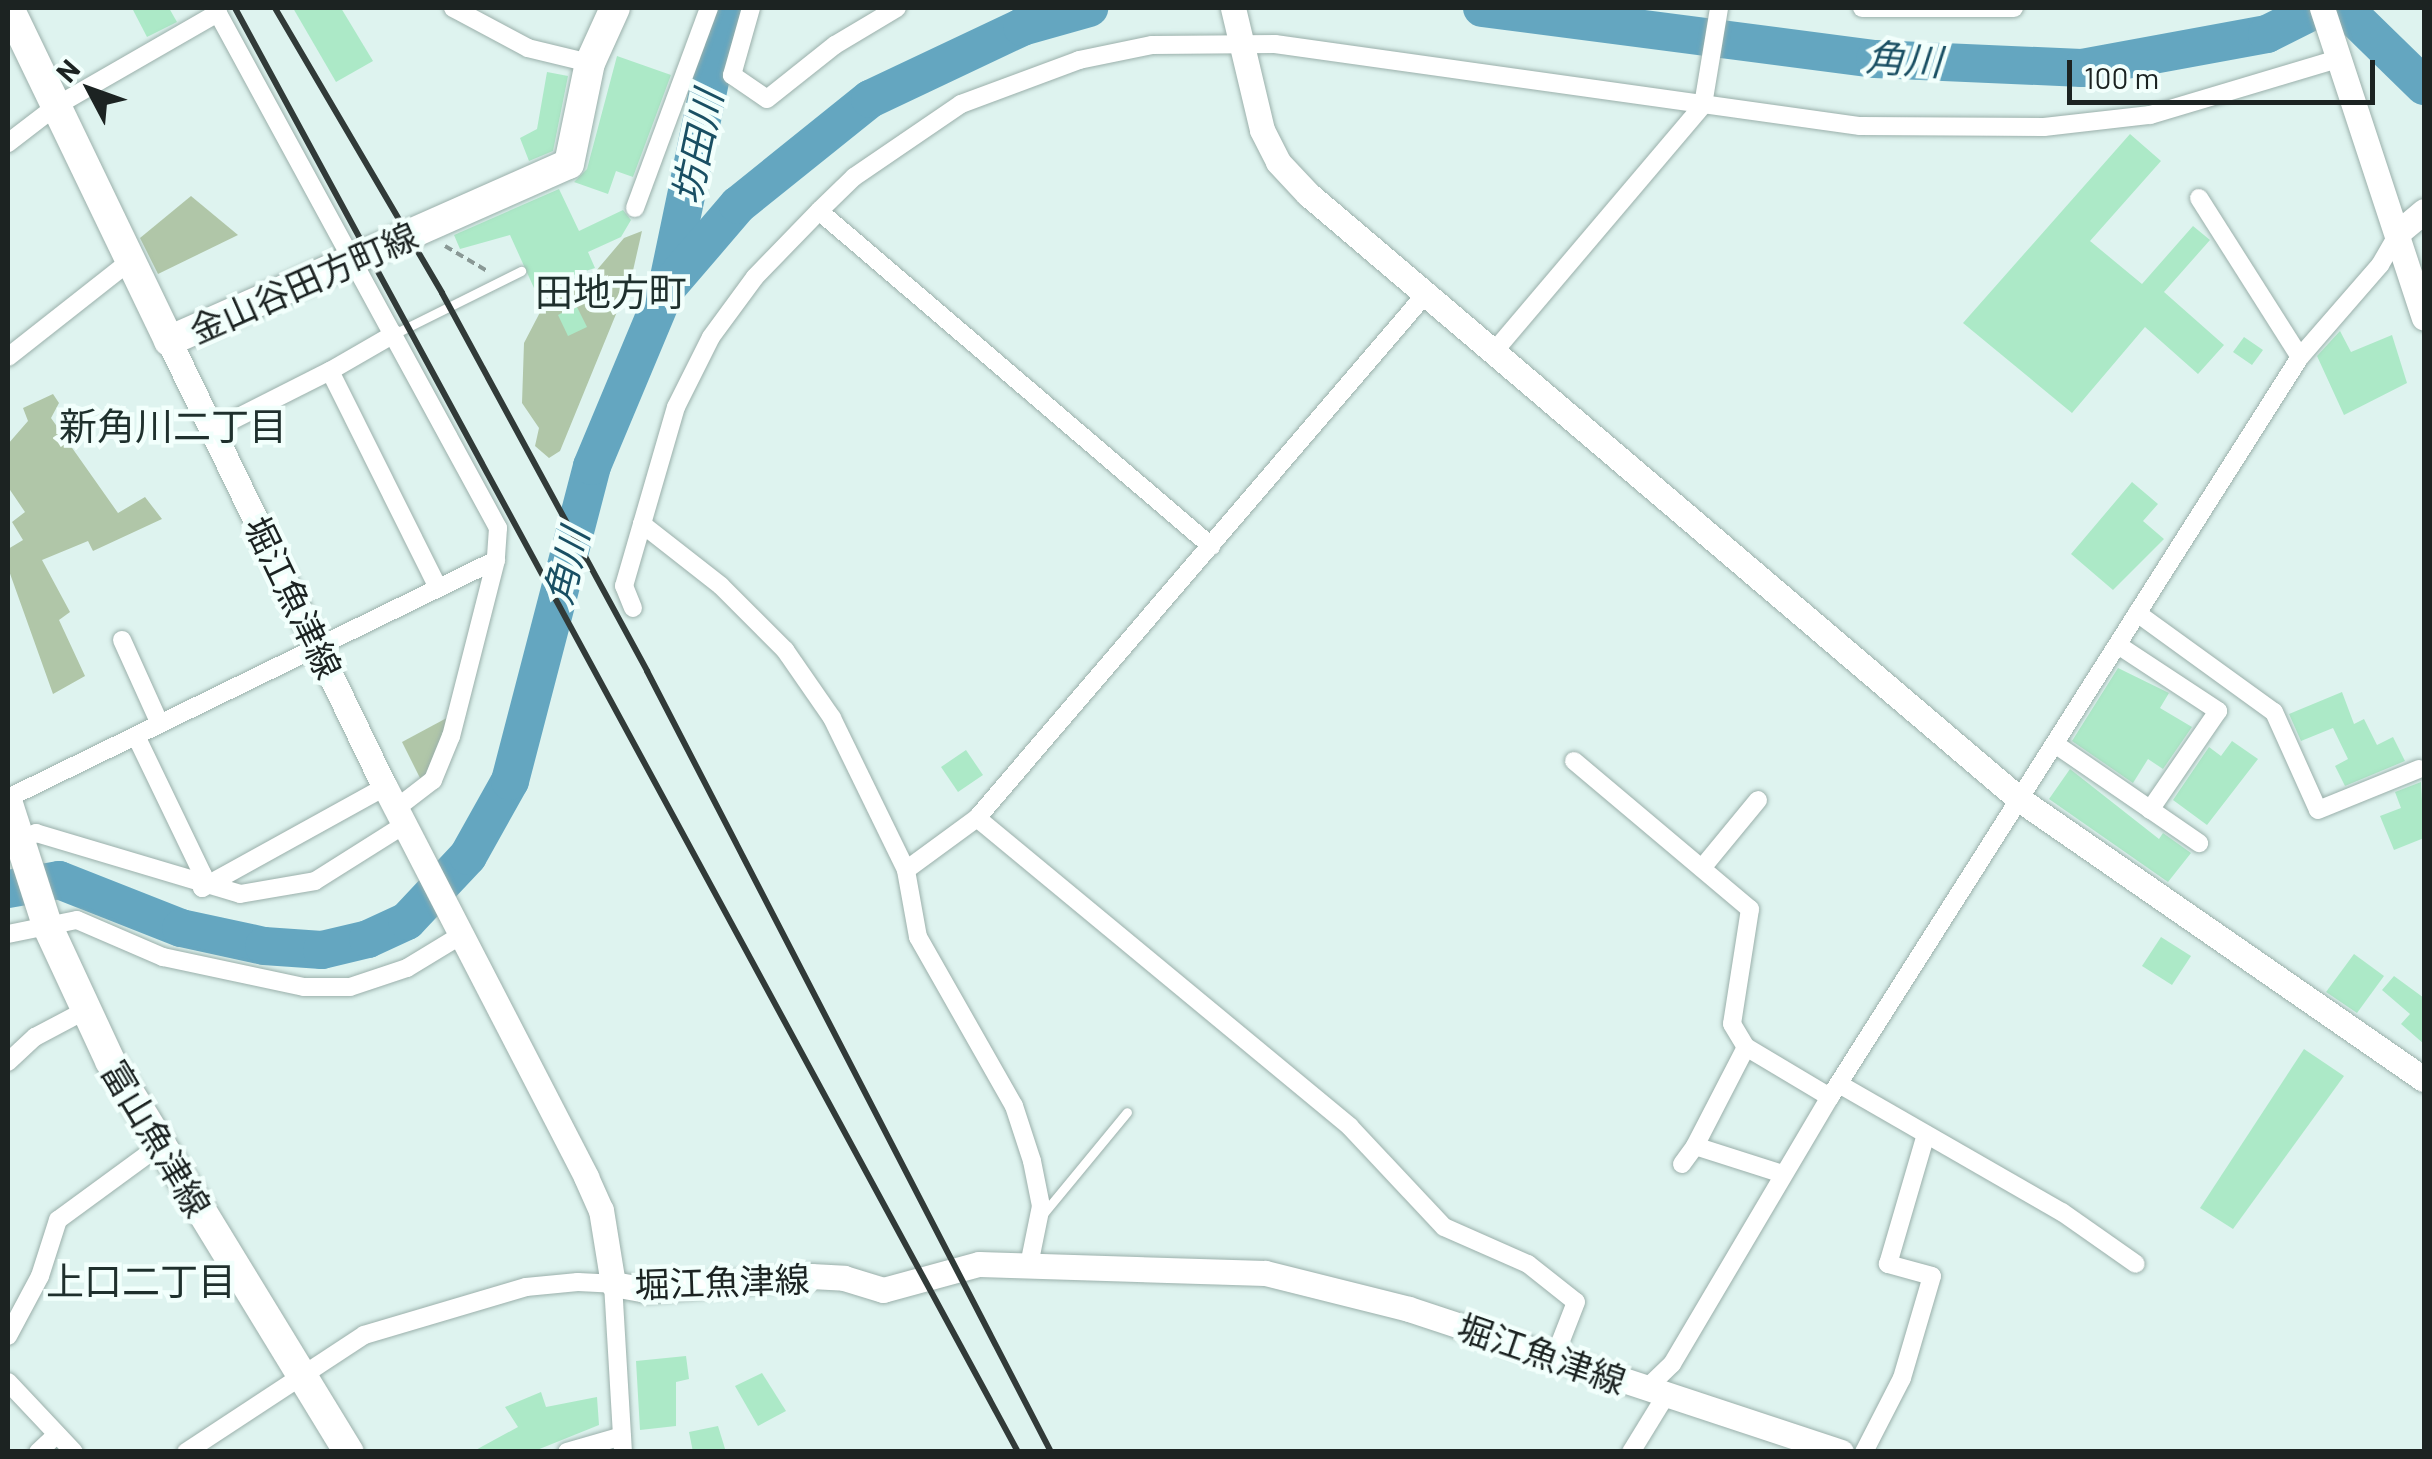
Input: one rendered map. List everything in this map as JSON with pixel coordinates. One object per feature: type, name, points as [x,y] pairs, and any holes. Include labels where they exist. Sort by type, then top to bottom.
[{"type":"main road","name":"金山谷田方町線","points":[[9,8],[169,341],[569,164],[590,63],[616,8]]},
{"type":"main road","points":[[1234,8],[1249,94],[1278,162],[1424,296],[2019,799],[2424,1079]]},
{"type":"main road","points":[[2322,8],[2400,231],[2424,318]]},
{"type":"main road","points":[[2400,231],[2424,211]]},
{"type":"main road","name":"堀江魚津線","points":[[169,341],[594,1193],[613,1284],[646,1290],[810,1276],[844,1278],[883,1290],[911,1286],[958,1265],[1265,1273],[1409,1308],[1841,1452]]},
{"type":"main road","name":"富山魚津線","points":[[8,801],[15,844],[86,1010],[159,1146],[349,1452]]},
{"type":"street","points":[[453,8],[528,48],[590,63]]},
{"type":"street","points":[[634,208],[709,8]]},
{"type":"street","points":[[751,8],[732,75],[767,99],[835,45],[897,8]]},
{"type":"street","points":[[1492,354],[1706,99],[1719,8]]},
{"type":"street","points":[[1862,8],[2014,8]]},
{"type":"street","points":[[8,144],[56,106],[216,10],[498,528],[496,560],[433,780],[401,812],[315,881],[240,894],[202,888],[36,832],[15,844]]},
{"type":"street","points":[[633,608],[624,586],[676,407],[711,338],[755,276],[819,211],[913,133],[961,104],[1029,76],[1152,46],[1239,40],[1706,99],[1860,126],[2044,127],[2150,115],[2336,52]]},
{"type":"street","points":[[2198,198],[2300,358]]},
{"type":"street","points":[[819,211],[1211,546]]},
{"type":"street","points":[[1631,1452],[1656,1391],[1834,1090],[2300,358],[2380,266],[2400,231]]},
{"type":"street","points":[[8,357],[130,260]]},
{"type":"street","points":[[906,870],[977,818],[1424,296]]},
{"type":"street","points":[[213,430],[394,334]]},
{"type":"street","points":[[330,370],[438,588]]},
{"type":"street","points":[[642,524],[721,586],[785,650],[832,718],[906,870],[918,936],[1014,1106],[1032,1161],[1038,1220],[1030,1266]]},
{"type":"street","points":[[8,801],[496,560]]},
{"type":"street","points":[[2136,613],[2274,712],[2318,810],[2419,769]]},
{"type":"street","points":[[122,640],[160,724]]},
{"type":"street","points":[[2118,645],[2218,711],[2150,810]]},
{"type":"street","points":[[136,736],[203,874],[202,888]]},
{"type":"street","points":[[2055,744],[2199,843]]},
{"type":"street","points":[[1574,760],[1750,909],[1732,1024],[1746,1048],[1926,1134],[2062,1212],[2136,1264]]},
{"type":"street","points":[[1702,868],[1758,800]]},
{"type":"street","points":[[202,888],[401,812]]},
{"type":"street","points":[[977,818],[1350,1127],[1444,1227],[1528,1264],[1576,1302],[1555,1356]]},
{"type":"street","points":[[8,934],[45,920],[77,920],[163,957],[304,987],[350,987],[407,968],[458,922]]},
{"type":"street","points":[[8,1062],[35,1038],[86,1010]]},
{"type":"street","points":[[1682,1164],[1746,1048]]},
{"type":"street","points":[[1864,1452],[1902,1378],[1932,1276],[1888,1264],[1926,1134]]},
{"type":"street","points":[[8,1336],[40,1276],[58,1220],[159,1146]]},
{"type":"street","points":[[1695,1146],[1783,1174]]},
{"type":"street","points":[[186,1452],[364,1335],[526,1287],[613,1284],[622,1444],[567,1452]]},
{"type":"street","points":[[8,1382],[74,1452]]},
{"type":"street","points":[[38,1452],[57,1434]]},
{"type":"lane","points":[[394,334],[522,271]]},
{"type":"lane","points":[[1038,1220],[1127,1112]]},
{"type":"path","points":[[420,231],[503,280]]},
{"type":"green space","points":[[191,196],[238,235],[158,274],[140,238]]},
{"type":"green space","points":[[642,231],[632,275],[560,451],[549,458],[535,446],[539,428],[522,403],[524,343],[549,295],[596,271],[624,238]]},
{"type":"green space","points":[[53,394],[59,403],[51,418],[118,513],[145,497],[162,519],[93,551],[88,541],[42,560],[70,612],[59,620],[85,676],[53,694],[8,568],[8,549],[23,540],[12,522],[25,512],[8,487],[8,444],[28,421],[23,408]]},
{"type":"green space","points":[[456,713],[425,788],[402,742]]},
{"type":"building","points":[[132,8],[169,8],[177,22],[147,37]]},
{"type":"building","points":[[293,8],[341,8],[373,61],[336,82]]},
{"type":"building","points":[[617,56],[671,75],[633,177],[616,171],[608,194],[574,182],[587,169]]},
{"type":"building","points":[[547,72],[568,76],[553,151],[529,161],[520,138],[537,129]]},
{"type":"building","points":[[2130,134],[2161,161],[2090,241],[2142,284],[2193,226],[2210,240],[2164,292],[2224,345],[2198,374],[2145,327],[2072,413],[1963,323]]},
{"type":"building","points":[[559,189],[579,231],[623,210],[631,220],[621,237],[588,252],[595,268],[534,288],[510,235],[460,249],[454,235]]},
{"type":"building","points":[[576,305],[587,327],[568,336],[558,315]]},
{"type":"building","points":[[2340,331],[2351,352],[2392,335],[2407,383],[2344,415],[2317,356]]},
{"type":"building","points":[[2244,337],[2263,350],[2252,365],[2233,352]]},
{"type":"building","points":[[2132,482],[2158,504],[2143,521],[2164,539],[2113,590],[2071,554]]},
{"type":"building","points":[[2118,668],[2169,693],[2160,708],[2192,727],[2163,769],[2148,759],[2133,783],[2072,741]]},
{"type":"building","points":[[2342,692],[2354,724],[2364,719],[2377,745],[2393,737],[2405,761],[2345,786],[2335,766],[2348,759],[2333,728],[2301,741],[2289,714]]},
{"type":"building","points":[[2232,741],[2258,759],[2207,825],[2173,800],[2209,747],[2221,756]]},
{"type":"building","points":[[966,750],[983,775],[958,792],[941,767]]},
{"type":"building","points":[[2070,769],[2159,839],[2163,833],[2191,853],[2168,882],[2049,799]]},
{"type":"building","points":[[2421,782],[2424,838],[2394,850],[2380,816],[2401,808],[2395,792]]},
{"type":"building","points":[[2161,937],[2191,956],[2172,985],[2142,966]]},
{"type":"building","points":[[2354,954],[2384,976],[2357,1013],[2326,992]]},
{"type":"building","points":[[2394,976],[2424,998],[2424,1044],[2401,1024],[2410,1014],[2382,990]]},
{"type":"building","points":[[2304,1049],[2344,1076],[2233,1229],[2200,1208]]},
{"type":"building","points":[[686,1356],[689,1379],[676,1382],[676,1426],[640,1430],[636,1361]]},
{"type":"building","points":[[762,1373],[786,1411],[758,1426],[735,1386]]},
{"type":"building","points":[[541,1392],[546,1407],[597,1397],[599,1425],[532,1452],[472,1452],[518,1427],[505,1407]]},
{"type":"building","points":[[718,1426],[726,1452],[693,1452],[689,1432]]},
{"type":"waterway","name":"坊田川","points":[[667,287],[711,77],[736,8]]},
{"type":"waterway","name":"角川","points":[[8,889],[59,880],[181,928],[264,946],[322,950],[368,939],[407,921],[468,856],[510,781],[592,466],[666,289],[738,205],[870,99],[1022,27],[1089,8]]},
{"type":"waterway","name":"角川","points":[[1482,8],[1875,59],[2082,68],[2267,34],[2319,8]]},
{"type":"waterway","points":[[2344,8],[2424,86]]},
{"type":"railway","points":[[235,8],[1018,1452]]},
{"type":"railway","points":[[275,8],[442,293],[647,671],[1051,1452]]},
{"type":"district","name":"田地方町","points":[[611,292]]},
{"type":"district","name":"新角川二丁目","points":[[173,426]]},
{"type":"district","name":"上口二丁目","points":[[141,1281]]}]
